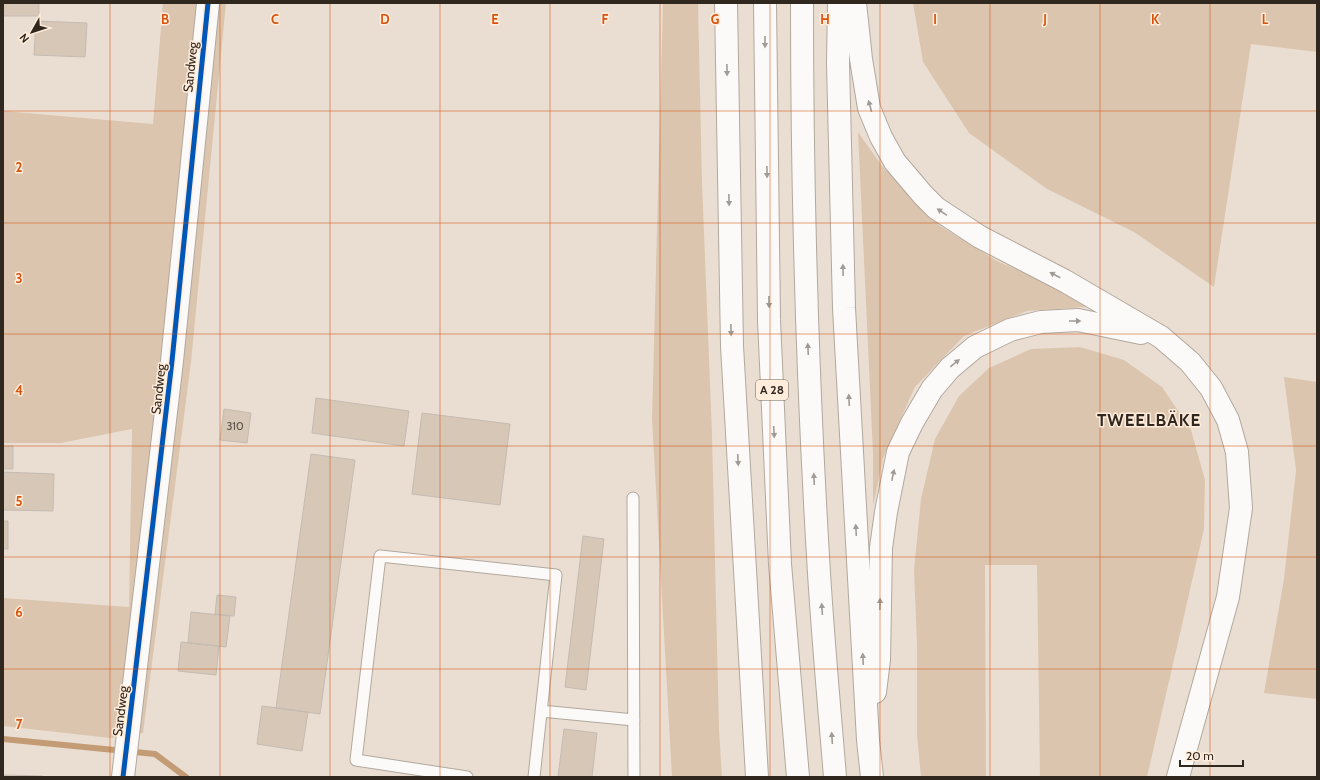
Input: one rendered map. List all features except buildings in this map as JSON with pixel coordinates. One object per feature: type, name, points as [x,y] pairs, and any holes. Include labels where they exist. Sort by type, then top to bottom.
[{"type":"main road","name":"Sandweg","points":[[126,760],[172,361],[208,3]]},
{"type":"main road","points":[[726,3],[732,346],[757,777]]},
{"type":"main road","name":"A 28","points":[[765,3],[769,320],[780,564],[798,777]]},
{"type":"main road","points":[[802,3],[806,312],[818,557],[835,777]]},
{"type":"main road","points":[[839,3],[838,63],[844,308],[868,740],[872,777]]},
{"type":"main road","points":[[855,3],[861,59],[869,108],[881,137],[896,162],[923,195],[936,208],[980,237],[1065,281],[1161,337],[1190,362],[1211,388],[1228,420],[1237,452],[1241,508],[1228,597],[1178,777]]},
{"type":"main road","points":[[868,740],[879,660],[882,548],[886,512],[898,452],[912,423],[932,389],[950,368],[975,347],[1010,330],[1041,322],[1078,320],[1161,337]]},
{"type":"lane","points":[[633,498],[634,777]]},
{"type":"lane","points":[[467,777],[356,760],[380,556],[556,575],[534,777]]},
{"type":"lane","points":[[541,711],[634,720]]},
{"type":"shaded area","points":[[163,3],[226,3],[191,362],[143,733],[110,738],[3,726],[3,598],[129,607],[132,429],[61,443],[3,443],[3,111],[153,124]]},
{"type":"shaded area","points":[[663,3],[698,3],[702,182],[712,433],[719,730],[722,777],[672,777],[652,419]]},
{"type":"shaded area","points":[[913,3],[1317,3],[1317,52],[1251,44],[1214,287],[1134,232],[1047,189],[969,133],[923,62]]},
{"type":"shaded area","points":[[858,132],[882,166],[940,226],[997,261],[1099,306],[1027,311],[964,336],[915,387],[883,458],[873,507],[873,453]]},
{"type":"shaded area","points":[[1080,347],[1124,360],[1162,387],[1191,430],[1205,480],[1204,529],[1147,777],[1040,777],[1037,565],[985,565],[986,777],[921,777],[917,735],[917,645],[914,570],[921,499],[935,439],[959,396],[989,368],[1031,349]]},
{"type":"shaded area","points":[[1284,377],[1317,382],[1317,699],[1264,693],[1284,579],[1296,470]]},
{"type":"waterway","points":[[3,739],[155,754],[186,777]]},
{"type":"cycle path","points":[[123,777],[172,361],[208,3]]},
{"type":"district","name":"TWEELBÄKE","points":[[1149,420]]}]
